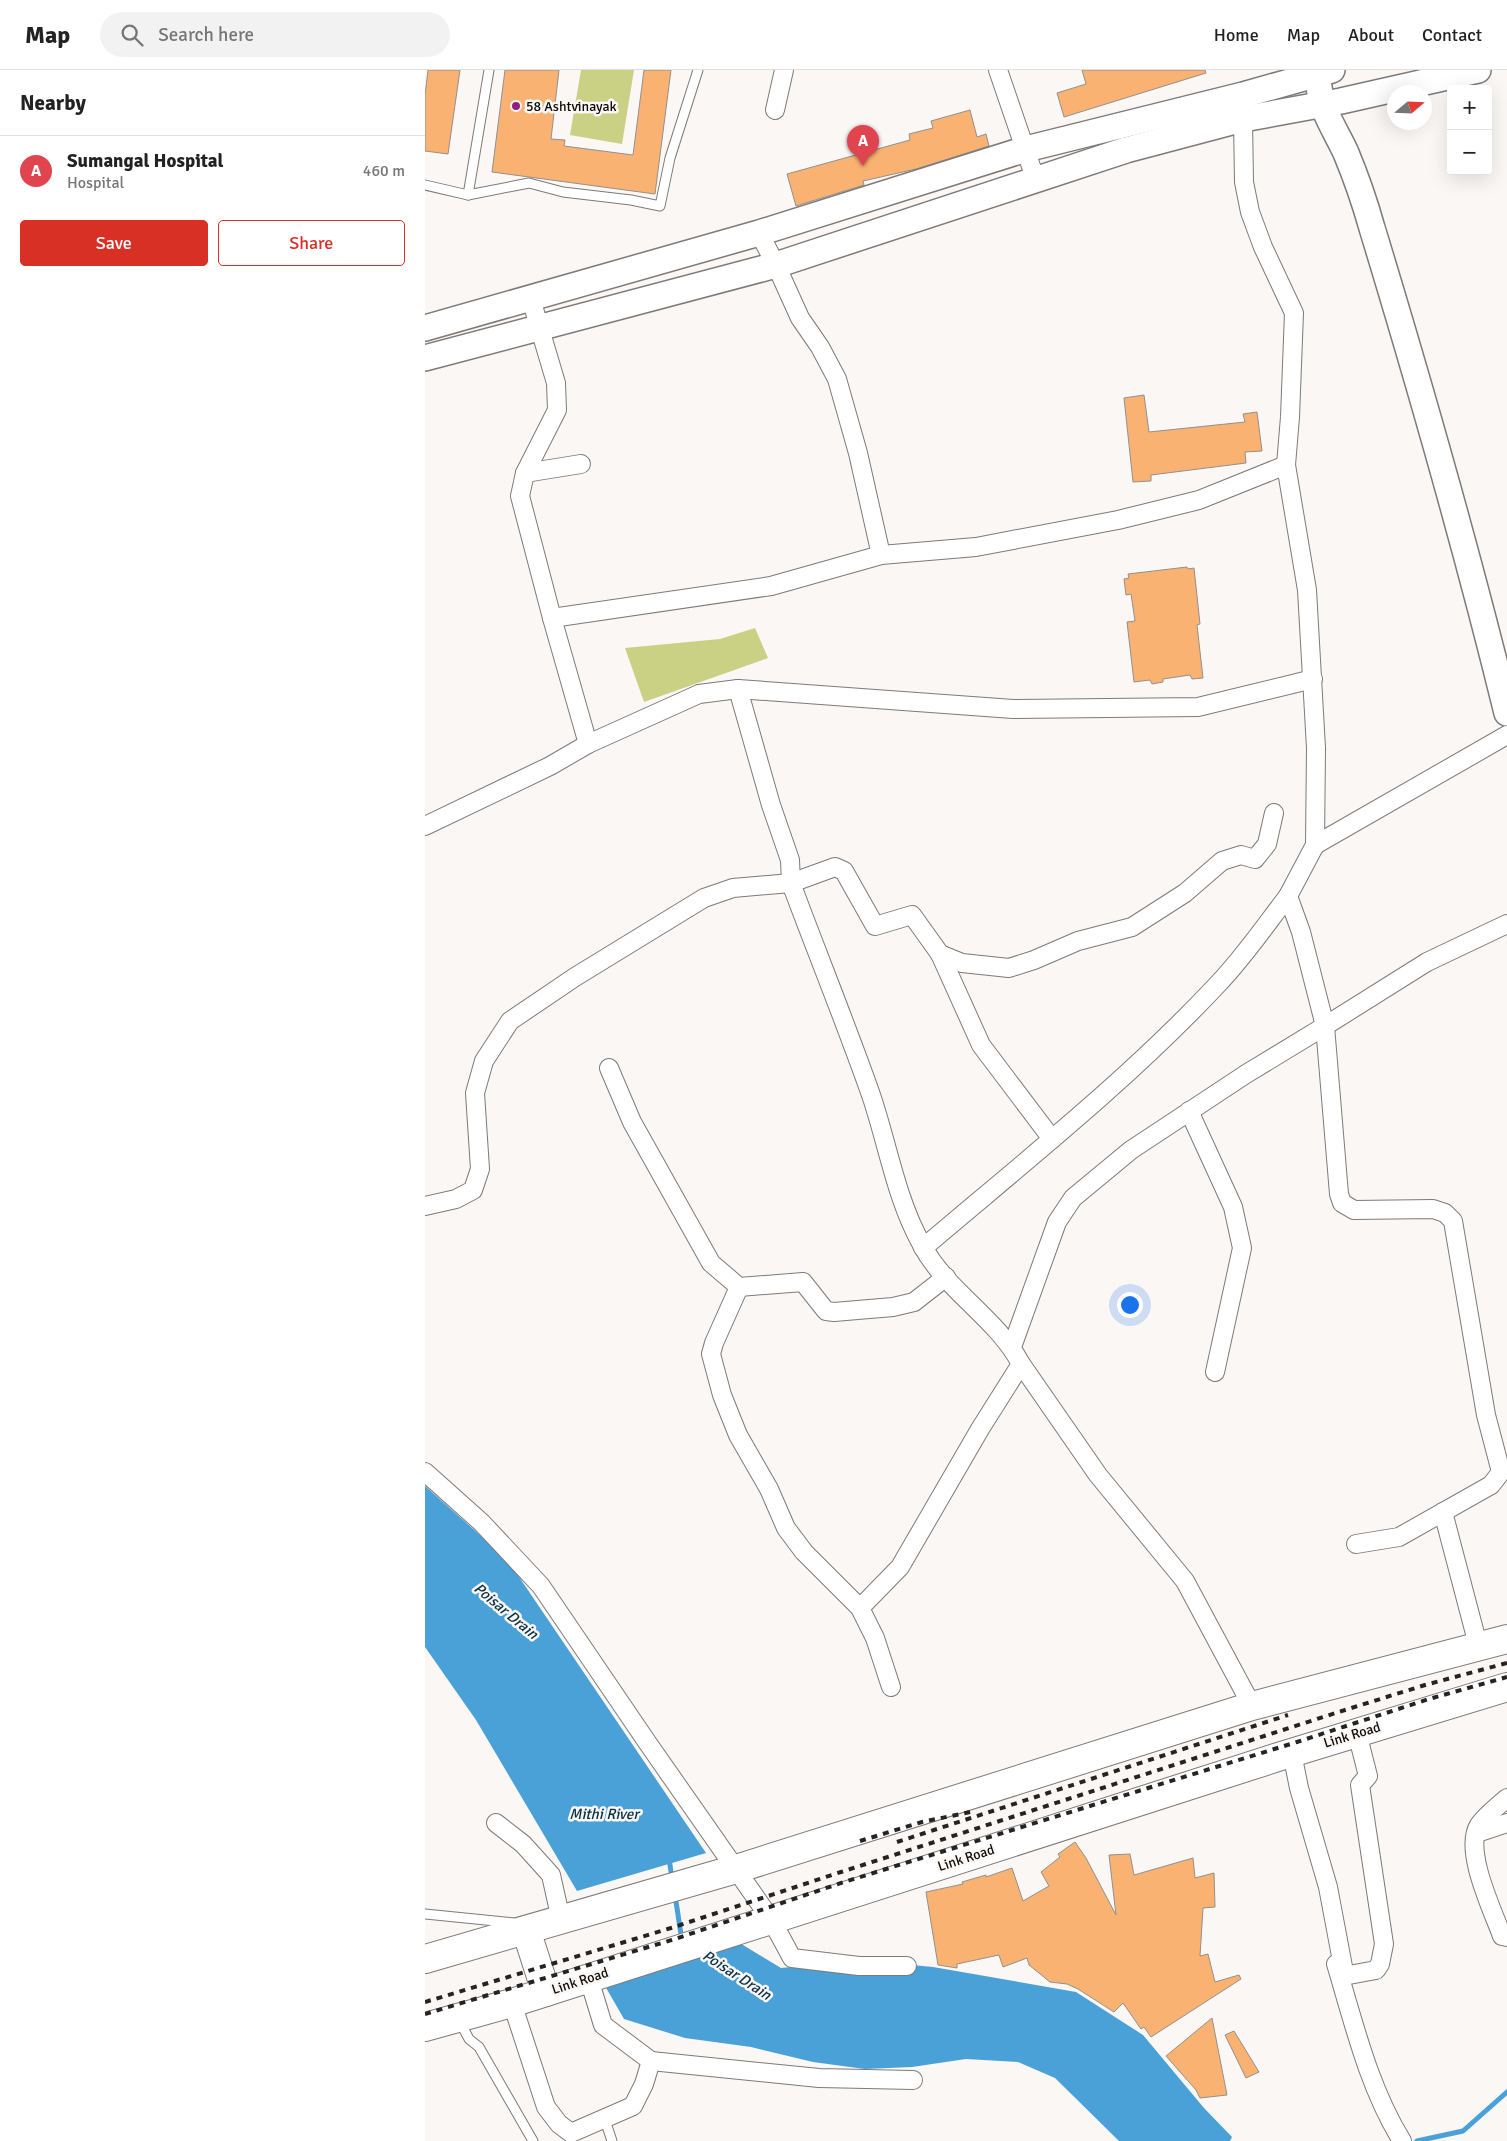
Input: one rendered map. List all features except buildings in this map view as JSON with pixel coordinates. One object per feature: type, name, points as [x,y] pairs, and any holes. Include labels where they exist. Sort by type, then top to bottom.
[{"type":"main road","points":[[425,358],[776,265],[1035,178],[1125,150],[1243,118],[1331,102],[1479,70]]},
{"type":"main road","points":[[425,328],[759,233],[1026,148],[1243,95],[1326,71],[1331,102],[1352,151],[1378,223],[1434,406],[1504,668],[1507,713]]},
{"type":"main road","points":[[425,1959],[732,1870],[1253,1706],[1478,1645],[1507,1639]]},
{"type":"main road","name":"Link Road","points":[[425,2027],[512,2003],[595,1977],[1285,1755],[1507,1687]]},
{"type":"main road","points":[[546,1992],[552,1923]]},
{"type":"street","points":[[775,110],[784,70]]},
{"type":"street","points":[[998,70],[1035,178]]},
{"type":"street","points":[[923,1248],[1156,1048],[1219,984],[1288,896],[1315,846],[1316,748],[1307,590],[1286,465],[1294,313],[1263,247],[1250,212],[1244,182],[1243,118]]},
{"type":"street","points":[[759,233],[776,265],[799,318],[820,347],[837,379],[858,453],[881,555]]},
{"type":"street","points":[[531,299],[541,328],[555,383],[557,410],[524,479],[520,496],[588,744]]},
{"type":"street","points":[[552,618],[771,586],[881,555],[976,547],[1118,520],[1199,500],[1286,465]]},
{"type":"street","points":[[524,479],[579,468]]},
{"type":"street","points":[[425,826],[550,766],[588,744],[699,694],[737,690],[1013,709],[1198,707],[1313,679]]},
{"type":"street","points":[[737,690],[771,805],[790,860],[791,883],[871,1096],[908,1218],[923,1248],[946,1278],[1012,1347],[1021,1364],[1098,1475],[1185,1581],[1253,1706]]},
{"type":"street","points":[[1315,846],[1507,735]]},
{"type":"street","points":[[940,954],[962,964],[1009,968],[1034,960],[1077,941],[1133,927],[1185,893],[1222,861],[1241,855],[1255,859],[1267,844],[1274,813]]},
{"type":"street","points":[[425,1206],[457,1198],[473,1190],[480,1168],[475,1093],[484,1061],[510,1021],[575,977],[704,898],[733,888],[791,883],[835,867],[844,871],[875,926],[912,915],[940,954],[981,1045],[1052,1139]]},
{"type":"street","points":[[1288,896],[1301,932],[1325,1026],[1339,1194],[1342,1203],[1354,1210],[1433,1209],[1445,1213],[1453,1221],[1486,1415],[1504,1469],[1491,1485],[1399,1537],[1356,1544]]},
{"type":"street","points":[[1012,1347],[1057,1222],[1073,1198],[1131,1150],[1189,1111],[1427,962],[1507,924]]},
{"type":"street","points":[[609,1068],[632,1122],[711,1263],[739,1287],[803,1282],[825,1311],[834,1312],[893,1307],[913,1302],[946,1278]]},
{"type":"street","points":[[1189,1111],[1233,1207],[1241,1248],[1215,1372]]},
{"type":"street","points":[[739,1287],[711,1354],[722,1395],[738,1435],[769,1489],[786,1528],[804,1552],[860,1608],[875,1638],[891,1687]]},
{"type":"street","points":[[860,1608],[899,1567],[980,1429],[1021,1364]]},
{"type":"street","points":[[425,1472],[482,1523],[541,1586],[732,1870],[772,1920],[791,1958],[859,1966],[907,1966]]},
{"type":"street","points":[[1443,1512],[1478,1645]]},
{"type":"street","points":[[1285,1755],[1299,1788],[1328,1887],[1344,1972],[1349,1976],[1376,1970],[1380,1964],[1384,1944],[1360,1785],[1368,1776],[1357,1733]]},
{"type":"street","points":[[1285,1755],[1314,1867],[1332,1951],[1361,2044],[1381,2100],[1391,2123],[1402,2141]]},
{"type":"street","points":[[1507,1798],[1479,1826],[1473,1846],[1478,1867],[1502,1936],[1507,1937]]},
{"type":"street","points":[[496,1823],[523,1844],[551,1875],[552,1923]]},
{"type":"street","points":[[1477,1833],[1507,1823]]},
{"type":"street","points":[[595,1977],[603,2025],[651,2061],[819,2078],[913,2080]]},
{"type":"street","points":[[512,2003],[546,2107],[559,2124],[571,2133],[605,2120],[633,2106],[644,2084],[651,2061]]},
{"type":"lane","points":[[468,195],[489,70]]},
{"type":"lane","points":[[425,185],[468,195],[529,183],[563,192],[631,200],[660,206],[670,158],[697,70]]},
{"type":"lane","points":[[425,1914],[552,1923]]},
{"type":"lane","points":[[458,2018],[469,2039],[479,2047],[533,2141]]},
{"type":"lane","points":[[605,2120],[611,2141]]},
{"type":"green space","points":[[581,70],[634,70],[622,144],[570,135]]},
{"type":"green space","points":[[755,628],[768,658],[644,702],[625,648],[720,639]]},
{"type":"water","name":"Mithi River","points":[[425,1486],[481,1536],[515,1571],[706,1853],[577,1891],[476,1720],[425,1647]]},
{"type":"water","points":[[738,1942],[781,1968],[860,1960],[933,1967],[1076,1992],[1143,2035],[1204,2108],[1232,2137],[1230,2141],[1119,2141],[1055,2078],[1018,2062],[966,2059],[912,2067],[865,2069],[813,2062],[751,2047],[685,2038],[624,2019],[601,1979]]},
{"type":"waterway","name":"Poisar Drain","points":[[669,1858],[672,1879]]},
{"type":"waterway","name":"Poisar Drain","points":[[675,1895],[682,1941]]},
{"type":"waterway","points":[[1417,2141],[1463,2131],[1507,2092]]},
{"type":"railway","points":[[425,2002],[671,1928],[1345,1710],[1425,1685],[1507,1663]]},
{"type":"railway","points":[[425,2014],[675,1939],[844,1882],[1297,1742],[1429,1699],[1507,1677]]},
{"type":"railway","points":[[897,1842],[1288,1715]]},
{"type":"railway","points":[[860,1841],[922,1822],[975,1811]]},
{"type":"place","name":"58 Ashtvinayak","points":[[516,106]]},
{"type":"place","name":"Sumangal Hospital","points":[[863,166]]}]
